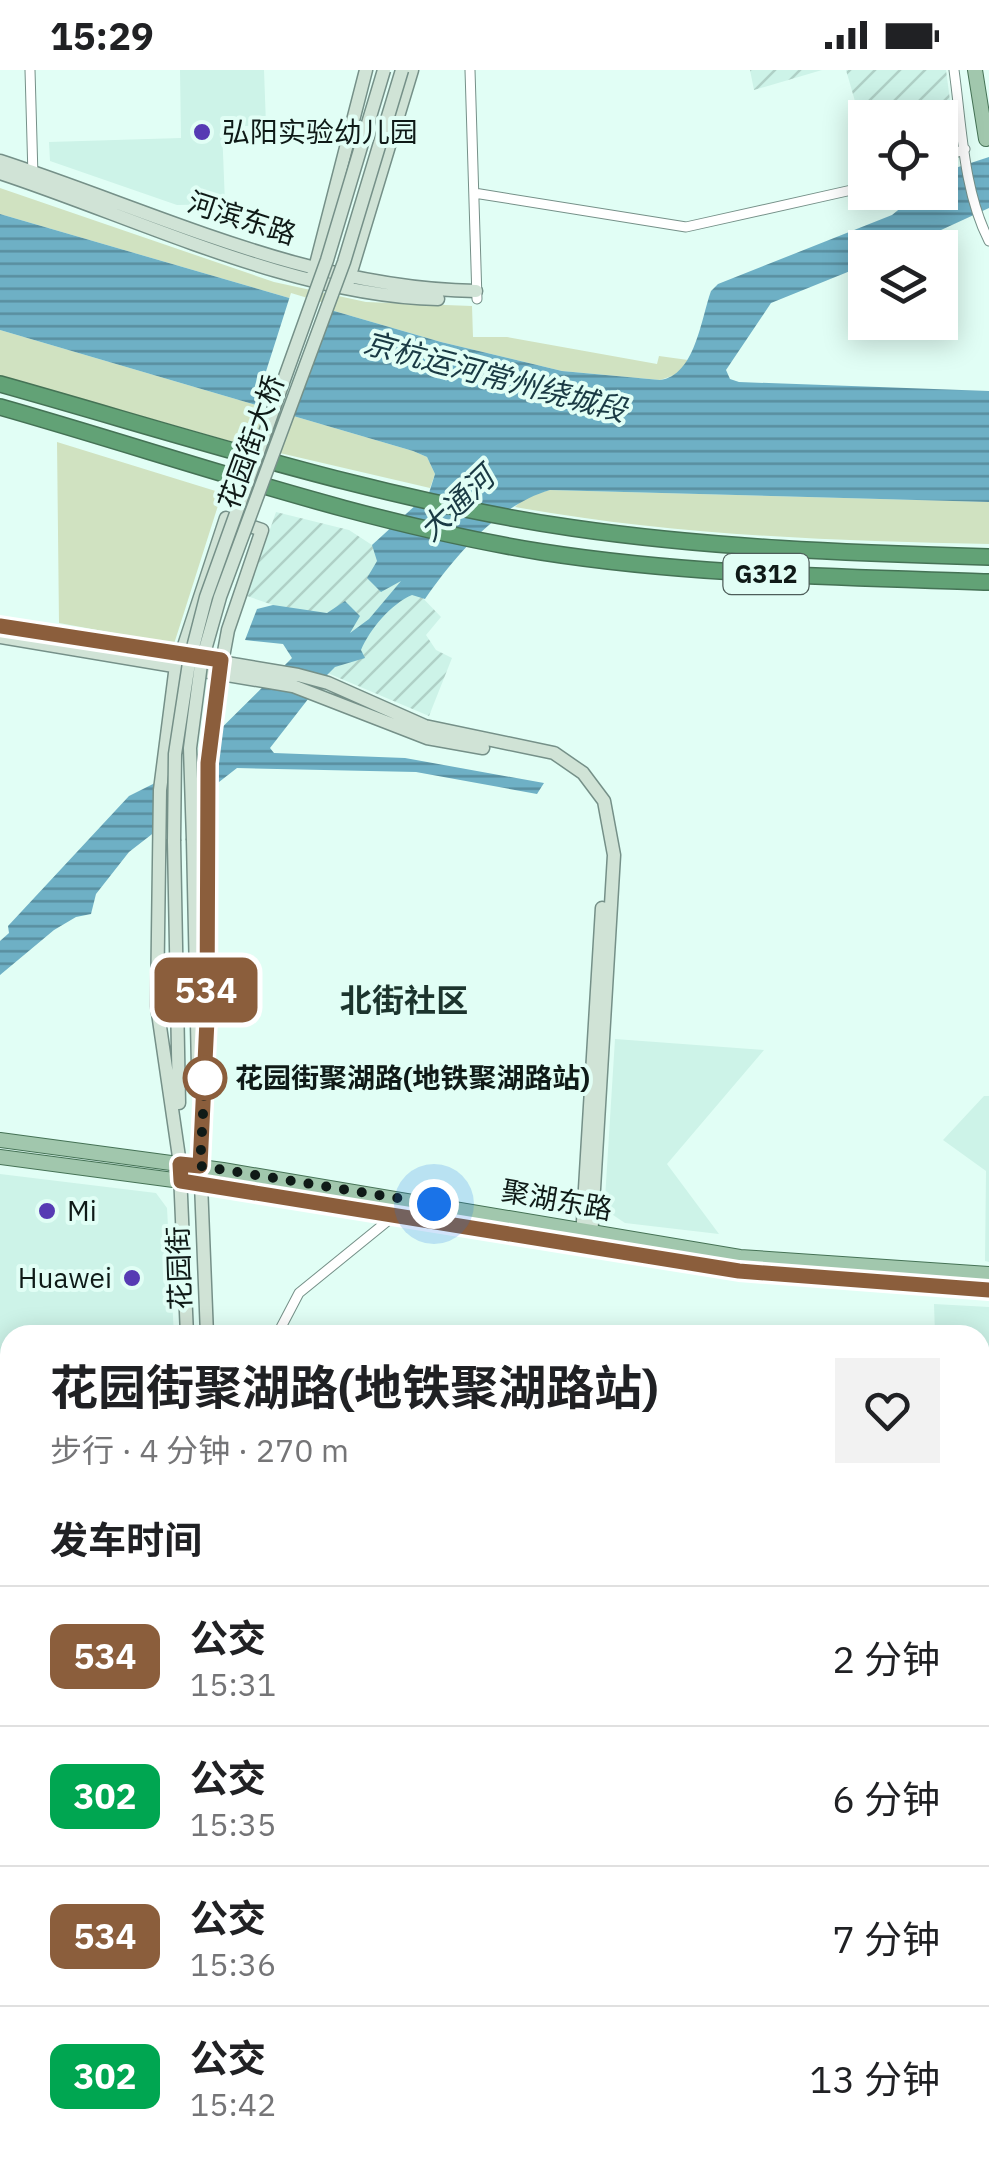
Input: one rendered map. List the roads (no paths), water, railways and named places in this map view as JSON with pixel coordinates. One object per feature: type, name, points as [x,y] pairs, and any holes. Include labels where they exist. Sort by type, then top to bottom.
[{"type":"highway","name":"G312","points":[[0,384],[346,481],[571,528],[761,548],[989,558]]},
{"type":"highway","name":"G312","points":[[0,407],[316,504],[544,552],[760,573],[989,582]]},
{"type":"main road","points":[[314,273],[366,70]]},
{"type":"main road","name":"花园街大桥","points":[[174,840],[176,754],[188,663],[206,597],[326,260],[384,70]]},
{"type":"main road","name":"花园街大桥","points":[[193,840],[190,748],[201,664],[220,597],[344,262],[402,70]]},
{"type":"main road","points":[[348,282],[412,70]]},
{"type":"main road","points":[[975,70],[988,138]]},
{"type":"main road","name":"河滨东路","points":[[0,161],[33,178],[314,273],[425,299],[476,295]]},
{"type":"main road","name":"河滨东路","points":[[0,173],[33,178]]},
{"type":"main road","points":[[180,1164],[157,1006],[161,776],[179,660],[226,518],[262,530],[220,666],[211,722],[207,1034],[200,1166]]},
{"type":"main road","points":[[0,626],[179,660]]},
{"type":"main road","points":[[0,636],[269,675],[326,689],[426,738],[558,762],[580,775],[604,800],[614,855],[586,1238]]},
{"type":"main road","name":"花园街","points":[[174,840],[187,1325]]},
{"type":"main road","name":"花园街","points":[[193,840],[207,1325]]},
{"type":"main road","name":"聚湖东路","points":[[0,1140],[200,1166],[586,1238],[739,1271],[989,1290]]},
{"type":"main road","name":"聚湖东路","points":[[0,1157],[395,1215],[740,1257],[989,1274]]},
{"type":"street","points":[[30,70],[33,178]]},
{"type":"street","points":[[470,70],[476,295]]},
{"type":"street","points":[[954,70],[979,222],[989,241]]},
{"type":"street","points":[[958,155],[965,153]]},
{"type":"street","points":[[474,193],[686,227],[848,191]]},
{"type":"street","points":[[282,1325],[299,1293],[395,1215]]},
{"type":"water","points":[[989,157],[989,208],[941,230],[854,230],[898,210],[958,210],[958,167]]},
{"type":"water","points":[[0,214],[441,342],[562,371],[660,380],[672,376],[689,357],[711,291],[718,284],[848,232],[848,272],[771,303],[726,370],[730,379],[989,391],[989,502],[550,490],[531,497],[479,534],[425,599],[412,595],[389,611],[365,642],[361,650],[365,658],[335,667],[270,748],[274,753],[405,758],[544,783],[537,794],[416,772],[237,768],[129,852],[96,894],[91,914],[76,917],[54,930],[0,975],[0,941],[9,933],[8,926],[129,796],[177,772],[292,658],[283,644],[245,640],[257,609],[273,605],[327,613],[345,601],[360,616],[350,633],[369,619],[401,581],[381,592],[367,578],[377,561],[372,545],[429,493],[435,474],[427,457],[413,451],[0,330]]},
{"type":"place","name":"弘阳实验幼儿园","points":[[202,132]]},
{"type":"place","name":"花园街聚湖路(地铁聚湖路站)","points":[[205,1078]]},
{"type":"place","name":"Mi","points":[[47,1211]]},
{"type":"place","name":"Huawei","points":[[132,1278]]},
{"type":"district","name":"北街社区","points":[[404,1001]]},
{"type":"water label","name":"京杭运河常州绕城段","points":[[495,377]]},
{"type":"water label","name":"大通河","points":[[457,504]]}]
